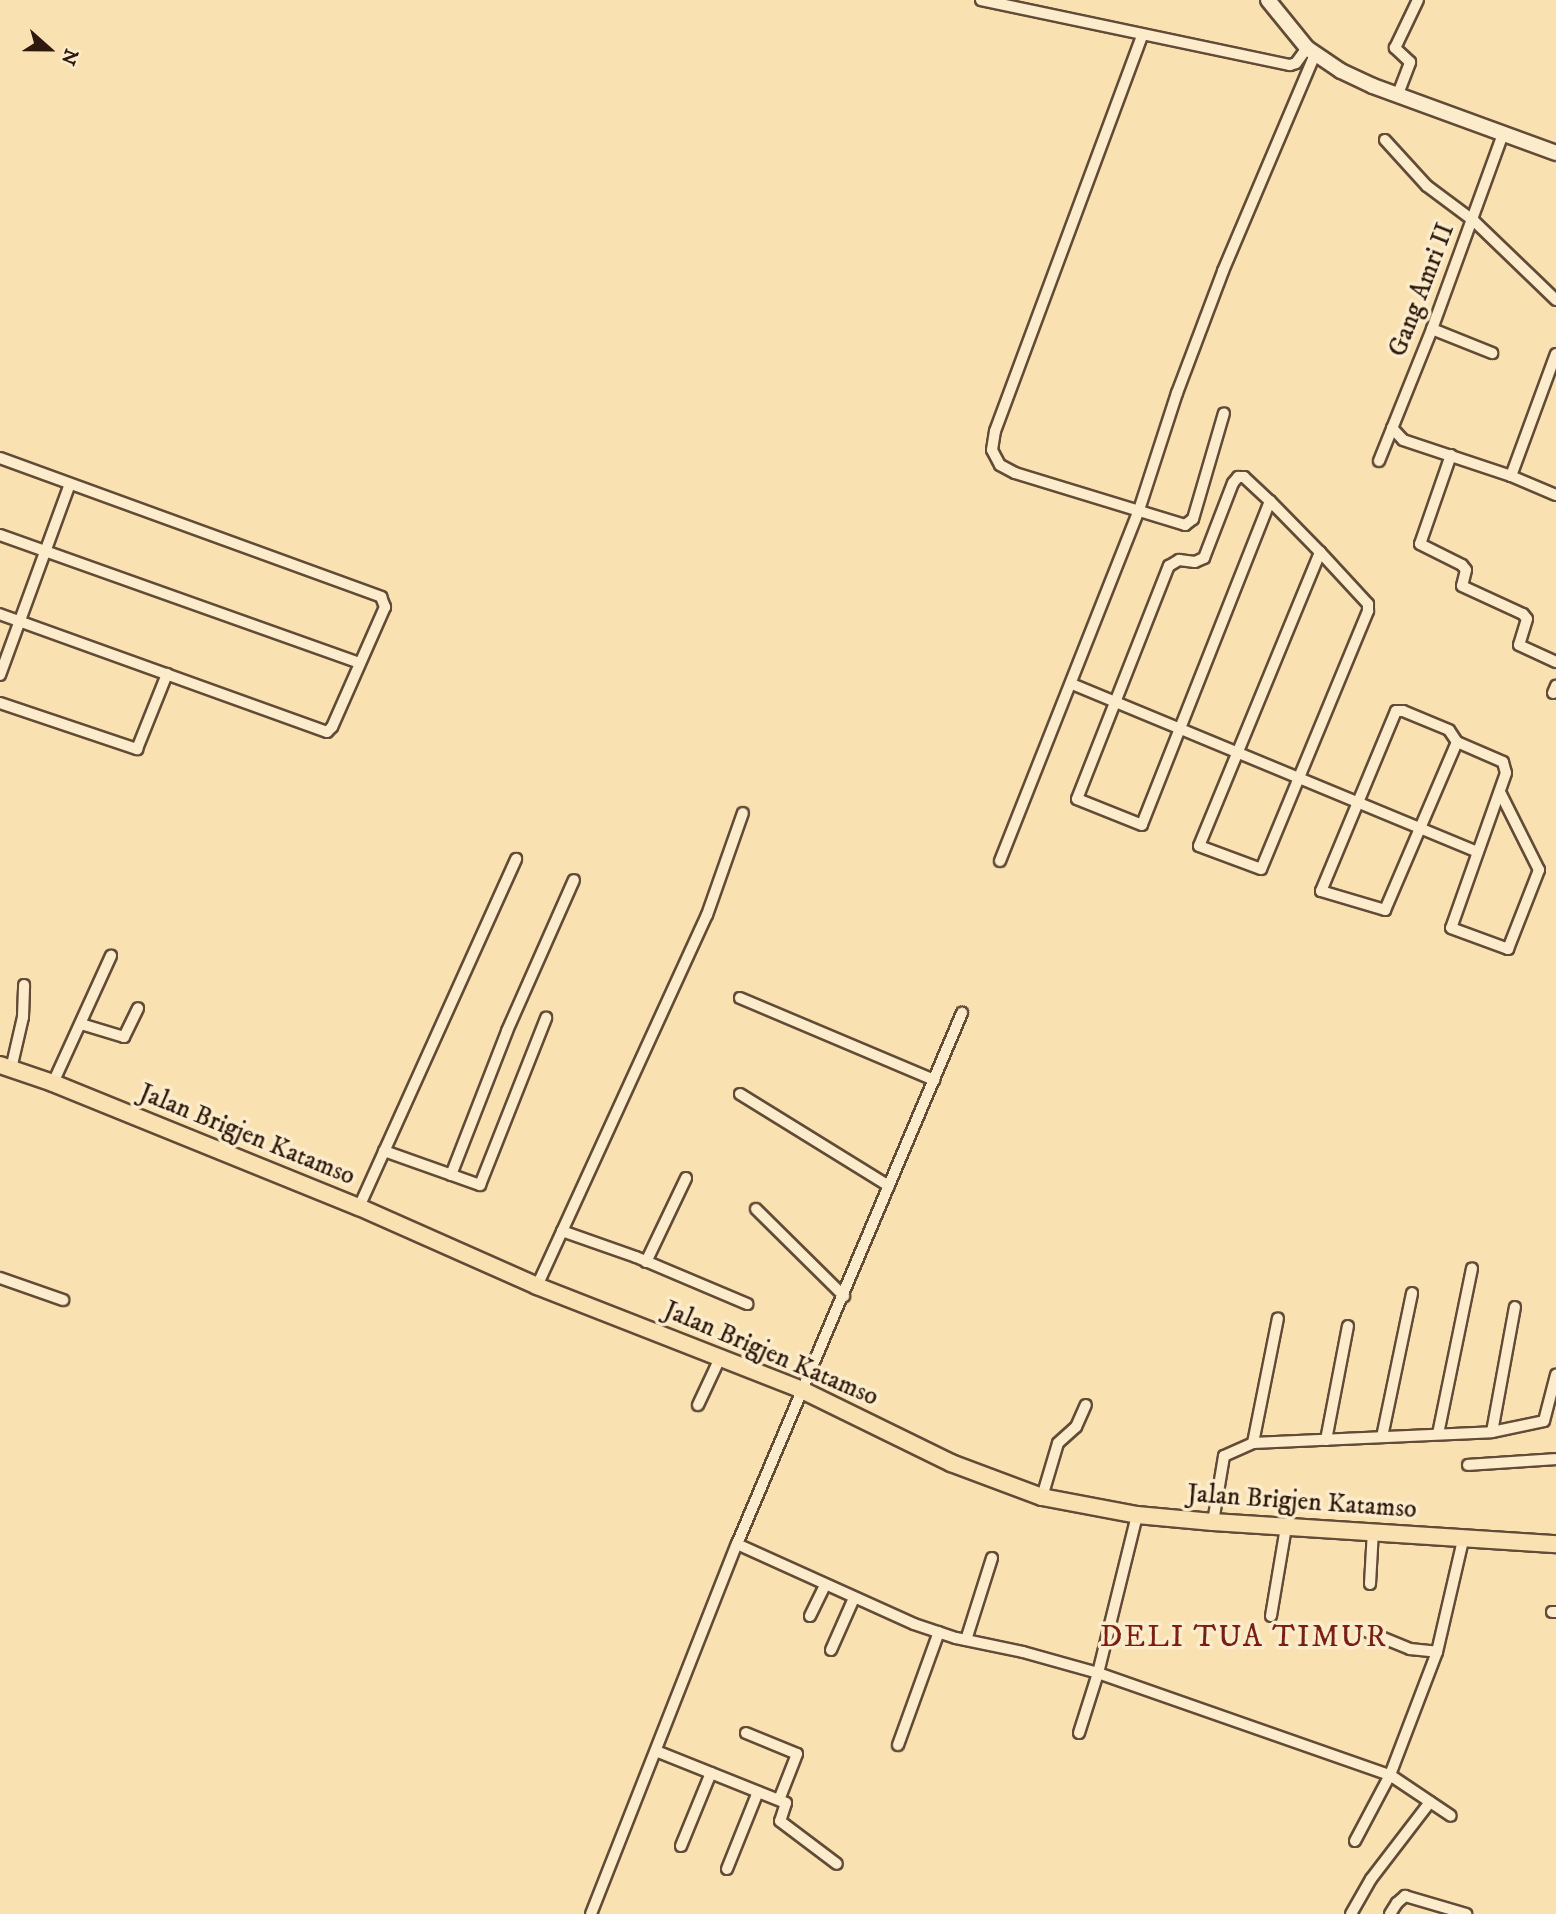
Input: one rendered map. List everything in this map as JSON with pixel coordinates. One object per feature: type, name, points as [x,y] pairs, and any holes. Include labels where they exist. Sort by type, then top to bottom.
[{"type":"main road","points":[[1268,0],[1311,51],[1357,79],[1556,153]]},
{"type":"main road","name":"Jalan Brigjen Katamso","points":[[5,1067],[52,1083],[359,1207],[537,1286],[802,1390],[951,1463],[1042,1497],[1137,1515],[1213,1522],[1556,1544]]},
{"type":"street","points":[[981,0],[1290,65],[1311,51]]},
{"type":"street","points":[[1398,94],[1410,62],[1395,48],[1418,0]]},
{"type":"street","points":[[1142,36],[995,431],[992,450],[1000,465],[1015,473],[1138,513],[1185,525],[1190,523],[1224,413]]},
{"type":"street","points":[[1000,862],[1138,513],[1177,393],[1311,51]]},
{"type":"street","name":"Gang Amri II","points":[[1379,461],[1474,221],[1503,134]]},
{"type":"street","points":[[1385,140],[1427,186],[1474,221],[1556,300]]},
{"type":"street","points":[[1432,329],[1492,354]]},
{"type":"street","points":[[1511,476],[1556,354]]},
{"type":"street","points":[[1392,428],[1403,440],[1511,476],[1556,495]]},
{"type":"street","points":[[1451,455],[1420,544],[1462,565],[1466,570],[1462,586],[1523,614],[1527,619],[1519,645],[1556,662]]},
{"type":"street","points":[[0,458],[381,597],[385,603],[384,611],[328,732],[0,614]]},
{"type":"street","points":[[1270,501],[1177,729],[1142,825],[1081,802],[1077,794],[1169,566],[1173,562],[1195,562],[1204,558],[1235,480],[1244,477],[1270,501],[1320,551],[1365,599],[1368,611],[1261,869],[1199,846],[1320,551]]},
{"type":"street","points":[[0,675],[70,484]]},
{"type":"street","points":[[0,535],[360,663]]},
{"type":"street","points":[[0,703],[137,750],[167,674]]},
{"type":"street","points":[[1072,684],[1478,852]]},
{"type":"street","points":[[1457,742],[1385,910],[1321,891],[1397,710],[1450,730],[1457,742],[1503,762],[1506,773],[1501,794],[1451,928],[1508,948],[1539,870],[1501,794]]},
{"type":"street","points":[[537,1286],[707,915],[743,813]]},
{"type":"street","points":[[359,1207],[516,859]]},
{"type":"street","points":[[451,1175],[507,1031],[574,880]]},
{"type":"street","points":[[52,1083],[111,956]]},
{"type":"street","points":[[5,1067],[23,1017],[24,985]]},
{"type":"street","points":[[740,998],[933,1080]]},
{"type":"street","points":[[81,1024],[124,1037],[138,1008]]},
{"type":"street","points":[[591,1914],[737,1544],[962,1013]]},
{"type":"street","points":[[384,1151],[480,1185],[546,1018]]},
{"type":"street","points":[[740,1094],[889,1186]]},
{"type":"street","points":[[646,1262],[686,1178]]},
{"type":"street","points":[[756,1209],[844,1296]]},
{"type":"street","points":[[562,1231],[747,1304]]},
{"type":"street","points":[[1438,1434],[1472,1268]]},
{"type":"street","points":[[0,1278],[63,1300]]},
{"type":"street","points":[[1382,1437],[1412,1293]]},
{"type":"street","points":[[1492,1432],[1515,1307]]},
{"type":"street","points":[[1253,1443],[1278,1318]]},
{"type":"street","points":[[1326,1440],[1348,1326]]},
{"type":"street","points":[[698,1405],[720,1358]]},
{"type":"street","points":[[1213,1522],[1224,1456],[1253,1443],[1492,1432],[1544,1421],[1556,1375]]},
{"type":"street","points":[[1042,1497],[1058,1443],[1079,1424],[1086,1405]]},
{"type":"street","points":[[1468,1465],[1556,1459]]},
{"type":"street","points":[[1079,1733],[1098,1673],[1137,1515]]},
{"type":"street","points":[[1271,1616],[1286,1527]]},
{"type":"street","points":[[1370,1584],[1373,1531]]},
{"type":"street","points":[[1355,1841],[1390,1775],[1437,1652],[1464,1536]]},
{"type":"street","points":[[737,1544],[854,1598],[939,1632],[1098,1673],[1390,1775],[1451,1816]]},
{"type":"street","points":[[966,1640],[992,1558]]},
{"type":"street","points":[[810,1616],[825,1585]]},
{"type":"street","points":[[831,1650],[854,1598]]},
{"type":"street","points":[[1366,1631],[1410,1649],[1437,1652]]},
{"type":"street","points":[[898,1745],[939,1632]]},
{"type":"street","points":[[746,1732],[797,1754],[779,1800]]},
{"type":"street","points":[[656,1751],[786,1802],[780,1821],[837,1864]]},
{"type":"street","points":[[681,1846],[711,1773]]},
{"type":"street","points":[[727,1869],[758,1792]]},
{"type":"street","points":[[1351,1914],[1371,1880],[1430,1802]]},
{"type":"street","points":[[1390,1914],[1405,1896],[1459,1913]]},
{"type":"district","name":"DELI TUA TIMUR","points":[[1244,1638]]}]
